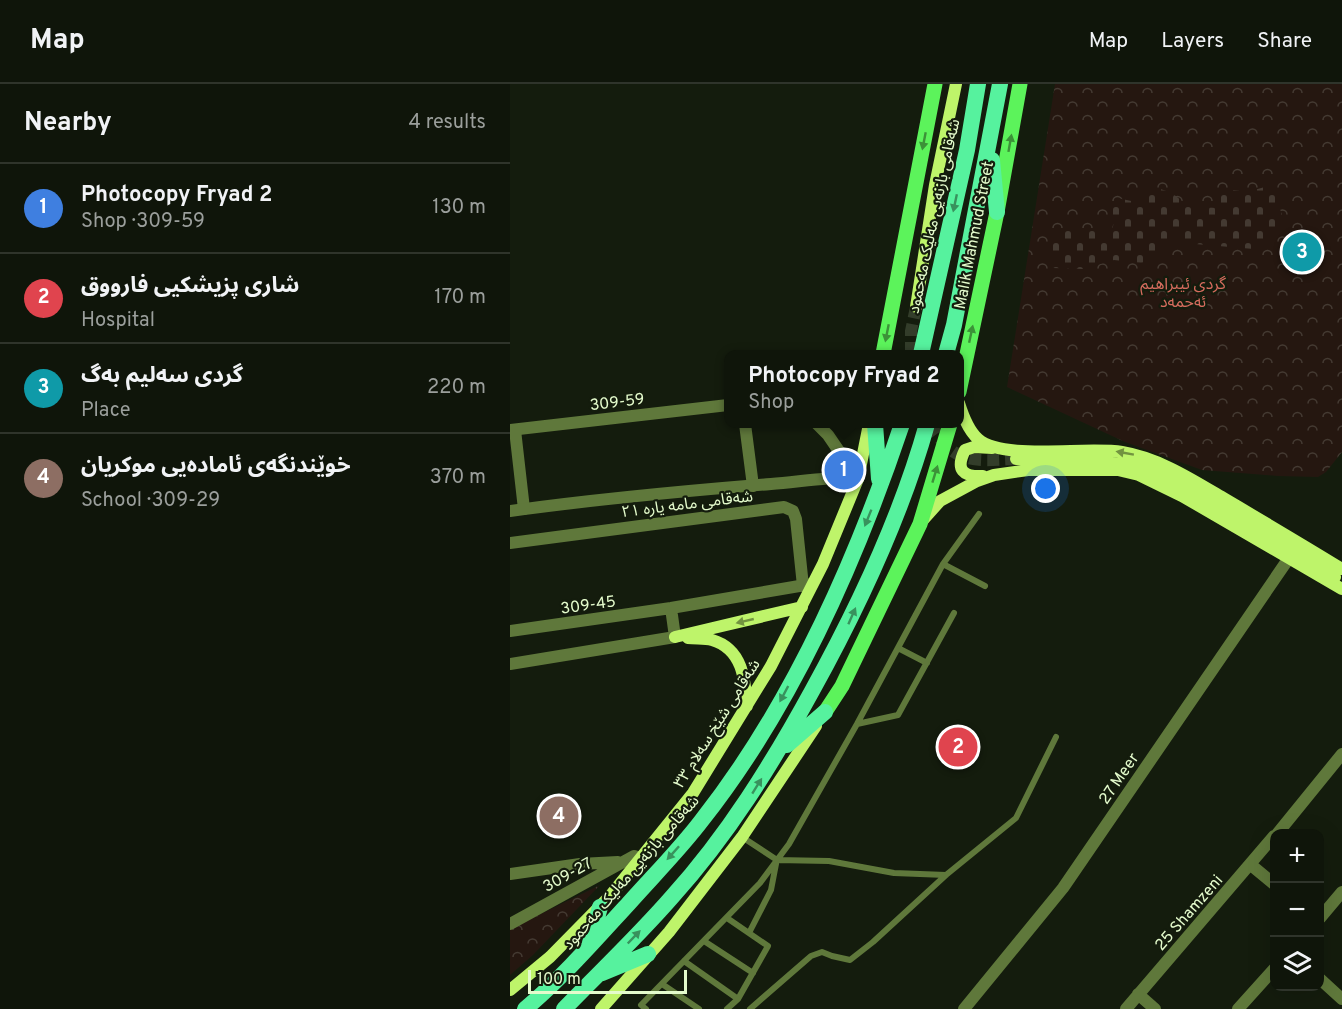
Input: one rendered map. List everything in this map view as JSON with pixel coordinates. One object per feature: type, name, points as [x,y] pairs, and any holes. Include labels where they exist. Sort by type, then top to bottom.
[{"type":"highway","name":"شەقامی بازنەیی مەلیک مەحمود","points":[[922,350],[967,150],[978,84]]},
{"type":"highway","points":[[947,350],[954,325],[1000,84]]},
{"type":"highway","points":[[990,141],[997,212]]},
{"type":"highway","points":[[875,428],[880,486]]},
{"type":"highway","name":"شەقامی بازنەیی مەلیک مەحمود","points":[[525,1009],[588,948],[702,821],[738,770],[781,701],[826,614],[869,516],[900,428]]},
{"type":"highway","points":[[564,1009],[679,889],[750,797],[847,627],[886,539],[925,428]]},
{"type":"highway","points":[[777,753],[825,712]]},
{"type":"highway","points":[[588,948],[600,907]]},
{"type":"highway","points":[[596,976],[648,954]]},
{"type":"main road","points":[[884,350],[935,84]]},
{"type":"main road","points":[[916,307],[935,185],[956,84]]},
{"type":"main road","name":"Malik Mahmud Street","points":[[964,373],[997,212],[1020,84]]},
{"type":"main road","points":[[964,417],[978,439],[997,448]]},
{"type":"main road","name":"شەقامی شێخ سەلام ٣٣","points":[[510,990],[550,957],[600,907],[693,793],[747,706],[802,607],[808,585],[858,479],[868,428]]},
{"type":"main road","points":[[601,1009],[669,932],[742,837],[842,686],[920,524],[949,428]]},
{"type":"main road","points":[[994,476],[964,474],[961,459],[965,450],[974,447],[1097,450],[1121,451],[1146,457],[1192,479],[1342,569]]},
{"type":"main road","points":[[1016,459],[1066,458],[1140,466],[1213,502],[1330,572],[1342,583]]},
{"type":"main road","points":[[920,524],[940,501],[970,484],[994,476],[1028,470],[1118,470],[1139,475],[1182,496],[1342,589]]},
{"type":"main road","points":[[675,637],[802,607]]},
{"type":"main road","points":[[675,637],[712,640],[731,651],[742,668],[747,706]]},
{"type":"street","name":"309-59","points":[[513,430],[724,406]]},
{"type":"street","points":[[746,428],[753,486]]},
{"type":"street","points":[[822,428],[858,479]]},
{"type":"street","points":[[513,430],[524,509]]},
{"type":"street","name":"شەقامی مامە یارە ٢١","points":[[510,511],[658,493],[827,478],[858,479]]},
{"type":"street","name":"شەقامی مامە یارە ٢١","points":[[510,543],[784,507],[793,511],[796,519],[808,585]]},
{"type":"street","name":"27 Meer","points":[[964,1009],[1063,888],[1289,558]]},
{"type":"street","name":"309-45","points":[[510,632],[808,585]]},
{"type":"street","points":[[510,664],[675,637],[671,608]]},
{"type":"street","name":"25 Shamzeni","points":[[1281,829],[1342,754]]},
{"type":"street","name":"25 Shamzeni","points":[[1126,1009],[1270,842]]},
{"type":"street","name":"309-27","points":[[510,924],[634,856],[640,858]]},
{"type":"street","points":[[510,874],[580,864],[623,862]]},
{"type":"street","points":[[1251,865],[1274,883]]},
{"type":"street","points":[[1324,913],[1342,892]]},
{"type":"street","points":[[1238,1009],[1270,974]]},
{"type":"street","points":[[1324,983],[1342,999]]},
{"type":"street","points":[[1138,994],[1155,1009]]},
{"type":"lane","points":[[646,1009],[641,1005],[760,883],[789,844],[943,564],[979,513]]},
{"type":"lane","points":[[943,564],[985,586]]},
{"type":"lane","points":[[857,724],[898,715],[954,613]]},
{"type":"lane","points":[[898,648],[927,663]]},
{"type":"lane","points":[[750,1009],[811,956],[822,952],[850,960],[946,875],[1016,819],[1056,737]]},
{"type":"lane","points":[[742,837],[777,860],[829,861],[894,873],[946,875]]},
{"type":"lane","points":[[749,933],[771,890],[777,860]]},
{"type":"lane","points":[[760,883],[771,890]]},
{"type":"lane","points":[[727,918],[768,946],[738,999],[727,1009]]},
{"type":"lane","points":[[704,941],[753,973]]},
{"type":"lane","points":[[684,962],[738,999]]},
{"type":"lane","points":[[662,984],[699,1009]]},
{"type":"green space","name":"گردی ئیبراھیم ئەحمەد","points":[[1055,84],[1342,84],[1342,452],[1326,472],[1318,477],[1202,470],[1125,442],[1007,387]]},
{"type":"green space","points":[[1272,185],[1283,218],[1254,249],[1171,242],[1158,259],[1141,263],[1114,260],[1083,269],[1053,268],[1047,249],[1055,228],[1111,232],[1115,220],[1111,212],[1117,198],[1136,202],[1152,186],[1172,193],[1188,206],[1216,208],[1211,194],[1234,190],[1247,192]]},
{"type":"green space","points":[[600,885],[533,955],[510,975],[510,929]]},
{"type":"tunnel","points":[[911,350],[911,331],[916,307]]},
{"type":"tunnel","points":[[933,428],[948,447],[956,454],[966,458],[1016,459]]},
{"type":"place","name":"گردی سەلیم بەگ","points":[[1302,252]]},
{"type":"place","name":"Photocopy Fryad 2","points":[[844,470]]},
{"type":"place","name":"شاری پزیشکیی فارووق","points":[[958,747]]},
{"type":"place","name":"خوێندنگەی ئامادەیی موکریان","points":[[559,816]]}]
